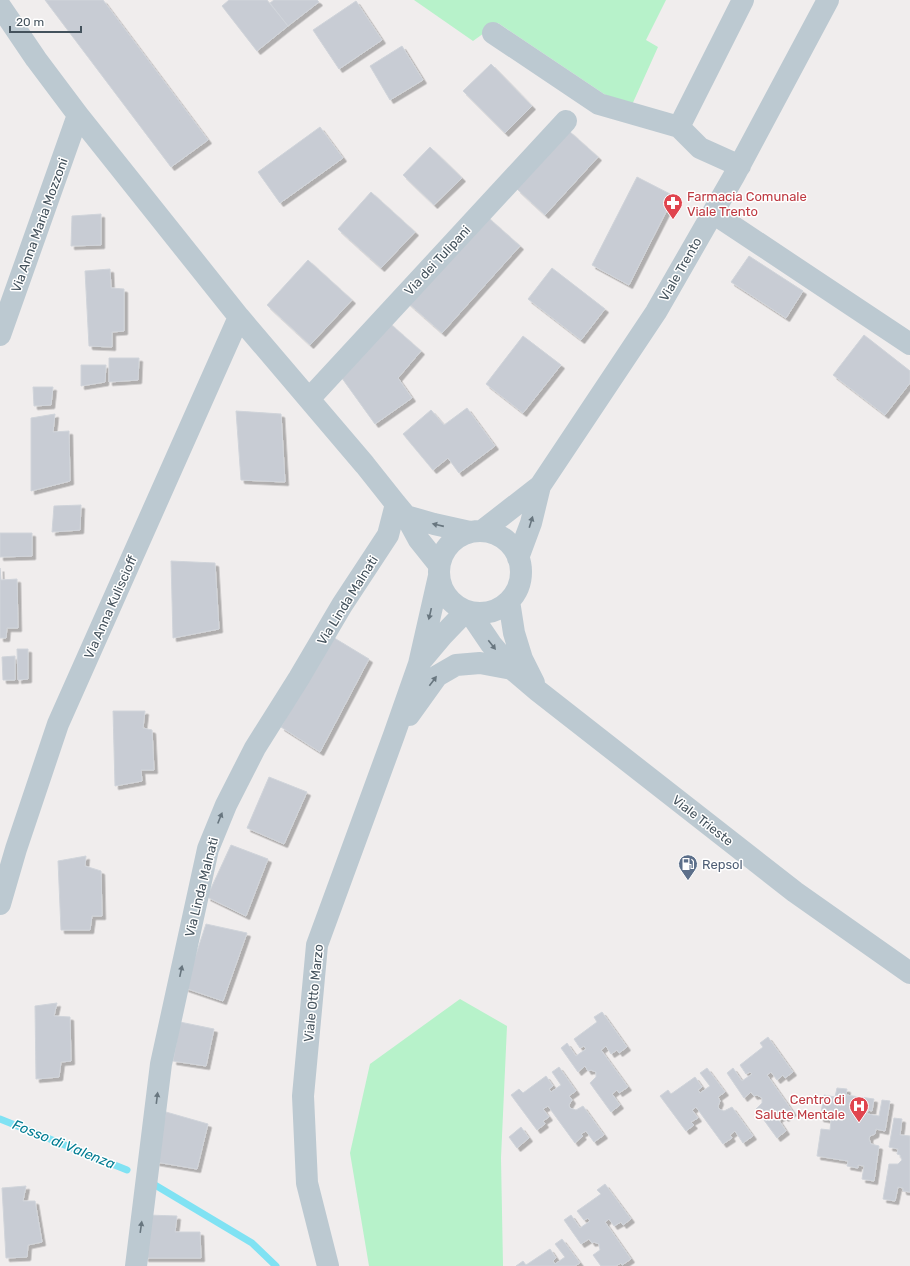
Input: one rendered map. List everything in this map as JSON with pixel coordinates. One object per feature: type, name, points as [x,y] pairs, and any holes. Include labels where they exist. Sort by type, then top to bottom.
[{"type":"street","points":[[679,127],[743,0]]},
{"type":"street","name":"Viale Trento","points":[[518,558],[531,523],[540,486],[656,312],[740,166],[828,0]]},
{"type":"street","points":[[0,6],[36,59],[78,115],[239,317],[401,510],[439,571]]},
{"type":"street","points":[[493,33],[599,104],[679,127],[700,148],[740,166]]},
{"type":"street","name":"Via Anna Maria Mozzoni","points":[[0,335],[78,115]]},
{"type":"street","name":"Via dei Tulipani","points":[[309,399],[566,121]]},
{"type":"street","points":[[713,213],[910,344]]},
{"type":"street","name":"Via Anna Kuliscioff","points":[[0,904],[16,849],[58,724],[239,317]]},
{"type":"street","name":"Viale Trento","points":[[476,532],[540,486]]},
{"type":"street","points":[[401,510],[434,524],[476,532],[491,533],[499,536],[509,543],[518,558],[521,569],[520,581],[516,592],[509,601],[498,610],[484,614],[468,612],[456,606],[447,598],[441,588],[439,571],[443,554],[450,544],[460,537],[476,532]]},
{"type":"street","name":"Via Linda Malnati","points":[[136,1266],[146,1195],[161,1064],[208,849],[226,805],[255,748],[299,678],[342,605],[388,535],[401,510]]},
{"type":"street","name":"Viale Otto Marzo","points":[[328,1266],[307,1183],[303,1096],[317,945],[419,664],[439,571]]},
{"type":"street","name":"Viale Trieste","points":[[509,601],[514,633],[522,659],[538,691]]},
{"type":"street","name":"Viale Otto Marzo","points":[[419,664],[442,636],[468,612]]},
{"type":"street","name":"Viale Trieste","points":[[468,612],[491,644],[512,669],[538,691],[795,892],[910,973]]},
{"type":"street","points":[[394,735],[437,676],[456,665],[480,663],[512,669]]},
{"type":"green space","points":[[414,0],[666,0],[646,40],[658,47],[631,107],[604,94],[498,23],[473,41]]},
{"type":"green space","points":[[460,999],[507,1026],[501,1158],[503,1266],[369,1266],[350,1153],[370,1064]]},
{"type":"building","points":[[45,0],[103,0],[208,140],[171,167]]},
{"type":"building","points":[[229,0],[267,0],[288,26],[257,51],[222,6]]},
{"type":"building","points":[[274,0],[317,0],[319,2],[288,26],[270,3]]},
{"type":"building","points":[[356,1],[382,40],[339,69],[313,30]]},
{"type":"building","points":[[402,46],[423,80],[390,100],[370,66]]},
{"type":"building","points":[[491,64],[532,106],[505,133],[463,91]]},
{"type":"building","points":[[320,127],[343,158],[280,203],[258,172]]},
{"type":"building","points":[[569,131],[598,157],[545,215],[517,189]]},
{"type":"building","points":[[430,147],[462,178],[434,205],[403,175]]},
{"type":"building","points":[[637,177],[674,196],[629,285],[592,265]]},
{"type":"building","points":[[371,192],[415,232],[381,268],[338,229]]},
{"type":"building","points":[[101,214],[101,245],[71,246],[72,216]]},
{"type":"building","points":[[484,214],[520,246],[442,333],[406,301]]},
{"type":"building","points":[[749,256],[803,291],[786,318],[731,282]]},
{"type":"building","points":[[308,260],[352,300],[310,345],[267,305]]},
{"type":"building","points":[[552,268],[605,309],[581,340],[528,299]]},
{"type":"building","points":[[110,269],[111,288],[124,289],[124,331],[112,332],[112,347],[89,346],[85,271]]},
{"type":"building","points":[[387,321],[421,351],[398,378],[412,398],[375,424],[339,374]]},
{"type":"building","points":[[864,335],[910,371],[910,383],[885,415],[833,375]]},
{"type":"building","points":[[523,336],[561,365],[523,413],[486,384]]},
{"type":"building","points":[[109,358],[139,358],[138,380],[109,382]]},
{"type":"building","points":[[81,365],[106,365],[105,382],[81,386]]},
{"type":"building","points":[[33,387],[53,387],[51,405],[34,406]]},
{"type":"building","points":[[467,408],[495,446],[459,473],[448,458],[433,470],[403,434],[431,410],[444,425]]},
{"type":"building","points":[[236,411],[281,414],[285,482],[241,480]]},
{"type":"building","points":[[55,414],[53,432],[69,431],[70,481],[31,491],[31,418]]},
{"type":"building","points":[[81,505],[80,530],[52,532],[54,506]]},
{"type":"building","points":[[0,533],[32,533],[32,556],[0,557]]},
{"type":"building","points":[[171,561],[215,563],[219,629],[173,638]]},
{"type":"building","points":[[0,568],[1,580],[17,579],[18,628],[7,628],[6,638],[0,638]]},
{"type":"building","points":[[331,636],[369,659],[320,752],[281,727]]},
{"type":"building","points":[[17,649],[28,649],[28,679],[18,680]]},
{"type":"building","points":[[15,656],[15,680],[3,680],[2,657]]},
{"type":"building","points":[[113,711],[145,711],[143,728],[152,730],[154,770],[141,770],[142,781],[115,786]]},
{"type":"building","points":[[269,777],[307,792],[284,844],[247,828]]},
{"type":"building","points":[[231,845],[268,859],[246,916],[207,897]]},
{"type":"building","points":[[86,856],[85,866],[101,871],[102,916],[92,916],[90,930],[61,930],[58,861]]},
{"type":"building","points":[[206,924],[247,933],[223,1001],[185,988]]},
{"type":"building","points":[[57,1003],[54,1016],[70,1017],[71,1061],[61,1062],[59,1077],[36,1079],[35,1006]]},
{"type":"building","points":[[602,1012],[627,1047],[619,1053],[617,1050],[611,1054],[606,1046],[601,1050],[628,1087],[619,1093],[617,1090],[612,1094],[620,1105],[611,1112],[590,1083],[596,1077],[596,1072],[591,1070],[588,1071],[585,1066],[578,1072],[561,1048],[567,1043],[576,1056],[586,1049],[584,1046],[580,1048],[574,1039],[597,1022],[594,1017]]},
{"type":"building","points":[[180,1022],[214,1029],[206,1066],[173,1061]]},
{"type":"building","points":[[768,1037],[793,1072],[785,1078],[783,1075],[777,1080],[771,1072],[767,1075],[793,1112],[785,1118],[783,1116],[778,1119],[786,1131],[777,1138],[756,1109],[762,1103],[762,1098],[757,1095],[754,1096],[751,1092],[744,1098],[727,1073],[733,1068],[742,1081],[752,1074],[750,1072],[746,1074],[740,1065],[763,1047],[760,1043]]},
{"type":"building","points":[[559,1067],[576,1091],[569,1096],[572,1100],[569,1105],[570,1108],[576,1110],[583,1106],[604,1135],[594,1142],[586,1131],[581,1134],[583,1136],[575,1143],[548,1106],[543,1109],[549,1117],[543,1121],[545,1124],[537,1130],[511,1095],[519,1089],[523,1093],[546,1076],[553,1086],[549,1089],[551,1092],[561,1085],[552,1072]]},
{"type":"building","points":[[707,1068],[725,1092],[718,1097],[720,1101],[718,1106],[719,1109],[724,1111],[732,1107],[753,1136],[743,1143],[735,1131],[730,1135],[732,1138],[723,1144],[696,1107],[692,1110],[698,1118],[691,1122],[694,1125],[686,1131],[660,1096],[668,1090],[671,1094],[695,1077],[702,1087],[698,1090],[700,1093],[710,1086],[700,1073]]},
{"type":"building","points":[[837,1088],[847,1089],[846,1095],[874,1099],[872,1111],[868,1110],[867,1114],[879,1116],[882,1100],[890,1101],[885,1131],[876,1129],[875,1134],[870,1136],[869,1139],[871,1144],[879,1146],[874,1181],[862,1179],[864,1166],[858,1165],[858,1168],[847,1166],[848,1161],[817,1156],[821,1129],[830,1130],[831,1120],[820,1118],[824,1095],[835,1097]]},
{"type":"building","points":[[166,1112],[208,1124],[197,1169],[156,1162]]},
{"type":"building","points":[[894,1118],[902,1119],[900,1135],[910,1136],[910,1192],[903,1191],[903,1188],[898,1187],[895,1201],[883,1199],[889,1164],[898,1164],[902,1160],[900,1155],[897,1154],[898,1149],[889,1147]]},
{"type":"building","points":[[521,1127],[529,1138],[517,1148],[509,1137]]},
{"type":"building","points":[[605,1184],[631,1219],[623,1225],[621,1222],[614,1226],[609,1219],[605,1222],[631,1259],[622,1265],[621,1263],[616,1266],[601,1266],[593,1255],[600,1250],[599,1244],[594,1242],[592,1243],[589,1239],[581,1244],[564,1220],[571,1215],[580,1228],[590,1221],[588,1218],[584,1220],[577,1211],[601,1194],[597,1190]]},
{"type":"building","points":[[26,1186],[23,1201],[35,1201],[42,1242],[28,1245],[27,1257],[6,1258],[2,1188]]},
{"type":"building","points":[[148,1215],[177,1216],[175,1232],[200,1232],[201,1258],[145,1258]]},
{"type":"building","points":[[562,1239],[580,1263],[575,1266],[516,1266],[523,1261],[526,1265],[550,1249],[556,1258],[553,1261],[555,1264],[565,1257],[555,1244]]},
{"type":"waterway","name":"Fosso di Valenza","points":[[0,1119],[127,1170]]},
{"type":"waterway","name":"Fosso di Valenza","points":[[155,1185],[252,1243],[276,1266]]},
{"type":"place","name":"Farmacia Comunale Viale Trento","points":[[673,220]]},
{"type":"place","name":"Repsol","points":[[688,881]]},
{"type":"place","name":"Centro di Salute Mentale","points":[[859,1123]]}]
